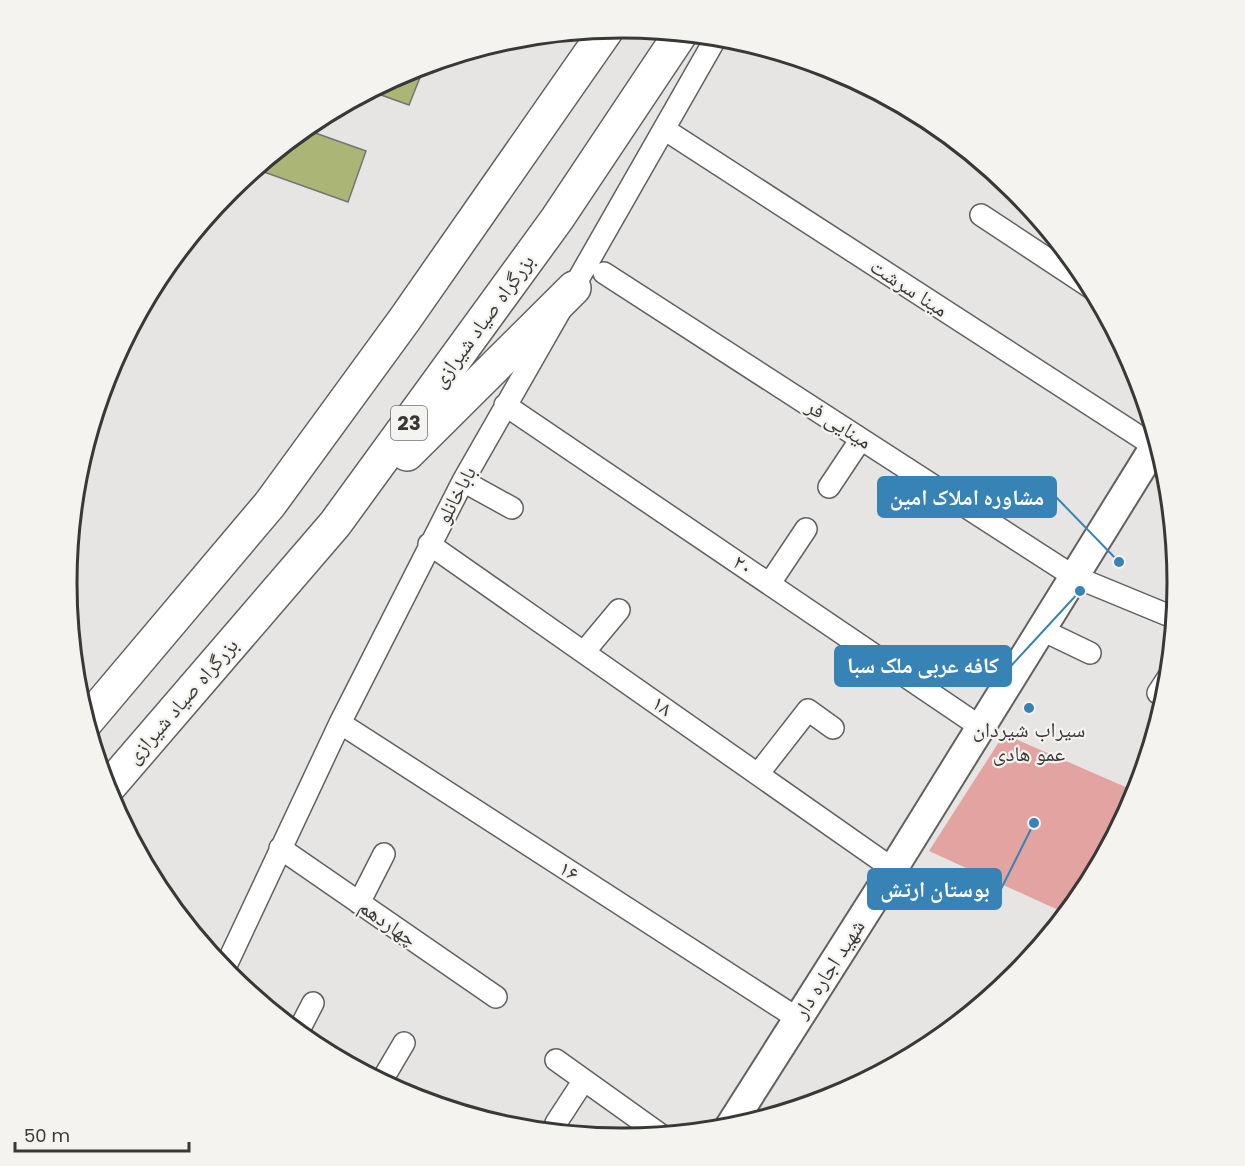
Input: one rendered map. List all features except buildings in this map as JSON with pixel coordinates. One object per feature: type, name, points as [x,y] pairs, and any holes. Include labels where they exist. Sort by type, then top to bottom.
[{"type":"highway","points":[[93,713],[270,504],[412,310],[601,39]]},
{"type":"highway","name":"بزرگراه صیاد شیرازی","points":[[115,780],[335,524],[557,219],[676,40]]},
{"type":"highway","points":[[335,524],[574,288]]},
{"type":"main road","name":"شهید اجاره دار","points":[[736,1116],[893,869],[1151,451]]},
{"type":"street","name":"باباخانلو","points":[[229,960],[340,723],[429,544],[712,45]]},
{"type":"street","name":"مینا سرشت","points":[[664,129],[1148,439]]},
{"type":"street","points":[[981,215],[1073,276]]},
{"type":"street","name":"مینایی فر","points":[[604,273],[1073,576],[1167,615]]},
{"type":"street","name":"۲۰","points":[[506,405],[980,726]]},
{"type":"street","points":[[829,487],[861,439]]},
{"type":"street","points":[[463,481],[512,508]]},
{"type":"street","points":[[770,583],[806,529]]},
{"type":"street","name":"۱۸","points":[[429,544],[893,869]]},
{"type":"street","points":[[584,652],[619,610]]},
{"type":"street","points":[[1040,629],[1090,653]]},
{"type":"street","points":[[759,774],[808,710],[833,728]]},
{"type":"street","name":"۱۶","points":[[340,723],[797,1018]]},
{"type":"street","name":"چهاردهم","points":[[280,848],[496,998]]},
{"type":"street","points":[[359,903],[384,854]]},
{"type":"street","points":[[302,1025],[313,1003]]},
{"type":"street","points":[[386,1074],[404,1043]]},
{"type":"street","points":[[556,1060],[650,1127]]},
{"type":"street","points":[[556,1124],[584,1080]]},
{"type":"shaded area","points":[[1004,734],[1128,788],[1095,856],[1059,910],[929,851]]},
{"type":"place","name":"مشاوره املاک امین","points":[[1119,562]]},
{"type":"place","name":"کافه عربی ملک سبا","points":[[1080,591]]},
{"type":"place","name":"سیراب شیردان عمو هادی","points":[[1029,708]]},
{"type":"place","name":"بوستان ارتش","points":[[1034,823]]}]
